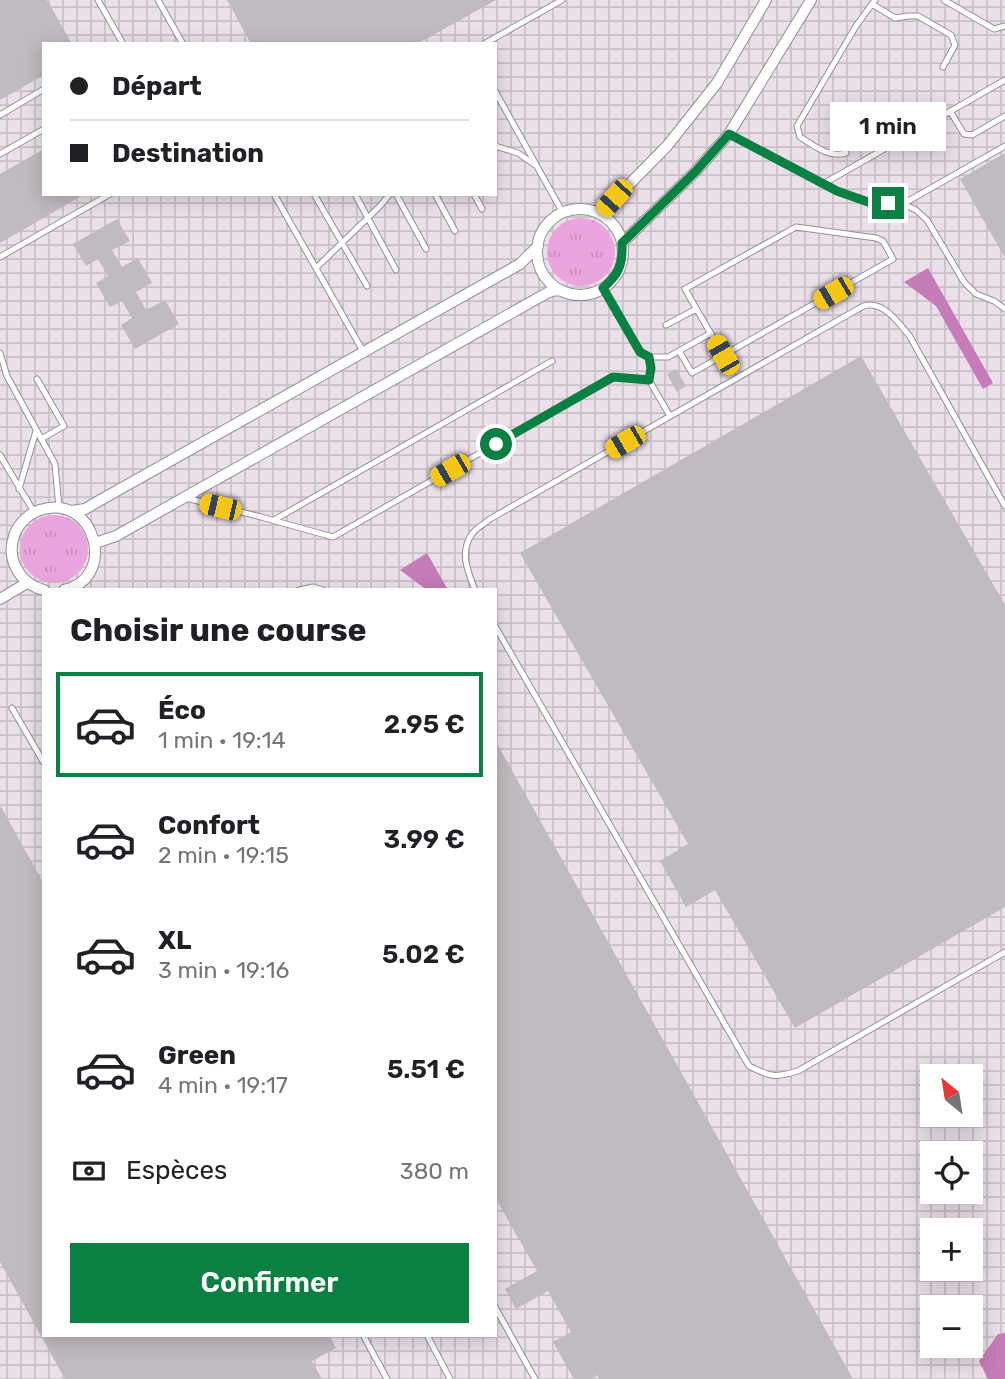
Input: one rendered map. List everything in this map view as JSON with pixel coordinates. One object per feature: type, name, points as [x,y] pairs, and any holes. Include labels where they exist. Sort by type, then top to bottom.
[{"type":"street","points":[[600,214],[667,146],[717,83],[766,0]]},
{"type":"street","points":[[622,243],[695,172],[729,134],[811,0]]},
{"type":"street","points":[[575,209],[600,214],[618,231],[623,256],[620,269],[613,280],[593,293],[571,294],[561,290],[542,272],[538,246],[542,232],[551,221],[575,209]]},
{"type":"street","points":[[71,511],[85,509],[364,353],[520,264],[538,246]]},
{"type":"street","points":[[95,543],[116,536],[538,298],[551,291],[561,290]]},
{"type":"street","points":[[42,589],[27,583],[18,572],[12,559],[12,546],[15,532],[23,521],[34,512],[46,508],[71,511],[83,519],[91,530],[95,543],[95,557],[90,570],[81,581],[70,588]]},
{"type":"street","points":[[0,599],[27,583]]},
{"type":"lane","points":[[98,0],[122,42]]},
{"type":"lane","points":[[158,0],[182,42]]},
{"type":"lane","points":[[488,42],[562,0]]},
{"type":"lane","points":[[944,0],[994,29],[1005,26]]},
{"type":"lane","points":[[846,153],[830,155],[800,137],[797,126],[873,2],[895,18],[918,16],[951,35],[955,45],[943,67]]},
{"type":"lane","points":[[823,184],[1005,80]]},
{"type":"lane","points":[[0,115],[42,90]]},
{"type":"lane","points":[[497,95],[563,213]]},
{"type":"lane","points":[[950,111],[967,136],[1005,116]]},
{"type":"lane","points":[[0,154],[42,130]]},
{"type":"lane","points":[[729,134],[837,191],[868,202],[903,204],[916,210],[927,220],[964,282],[976,294],[1005,309]]},
{"type":"lane","points":[[903,204],[1005,146]]},
{"type":"lane","points":[[497,147],[518,153],[537,167]]},
{"type":"lane","points":[[0,257],[107,196]]},
{"type":"lane","points":[[275,196],[364,353]]},
{"type":"lane","points":[[315,196],[367,286]]},
{"type":"lane","points":[[356,196],[396,270]]},
{"type":"lane","points":[[316,268],[391,196]]},
{"type":"lane","points":[[394,196],[426,249]]},
{"type":"lane","points":[[436,196],[455,231]]},
{"type":"lane","points":[[475,196],[482,209]]},
{"type":"lane","points":[[680,351],[692,373],[893,259],[883,242],[876,238],[796,227],[685,289],[723,355]]},
{"type":"lane","points":[[603,288],[640,352],[649,357],[668,358],[711,333]]},
{"type":"lane","points":[[474,588],[466,568],[465,551],[472,533],[490,519],[869,305],[878,307],[893,317],[909,335],[1005,506]]},
{"type":"lane","points":[[666,325],[696,309]]},
{"type":"lane","points":[[0,352],[7,376],[55,464],[59,508]]},
{"type":"lane","points":[[649,357],[649,380],[670,416]]},
{"type":"lane","points":[[274,520],[552,361]]},
{"type":"lane","points":[[183,497],[333,537],[613,377],[649,380]]},
{"type":"lane","points":[[37,379],[64,426],[41,439]]},
{"type":"lane","points":[[19,489],[36,430]]},
{"type":"lane","points":[[0,455],[34,512]]},
{"type":"lane","points":[[497,629],[749,1066],[780,1077],[798,1071],[1005,952]]},
{"type":"lane","points":[[12,708],[42,759]]},
{"type":"lane","points":[[497,1311],[535,1379]]},
{"type":"lane","points":[[364,1337],[387,1379]]},
{"type":"lane","points":[[428,1337],[450,1379]]},
{"type":"shaded area","points":[[0,0],[1005,0],[1005,1379],[0,1379]]},
{"type":"shaded area","points":[[928,268],[993,383],[983,389],[936,306],[904,282]]},
{"type":"shaded area","points":[[427,553],[447,588],[424,588],[400,570]]},
{"type":"shaded area","points":[[1005,1333],[1005,1379],[988,1379],[979,1361],[998,1334]]},
{"type":"green space","points":[[581,218],[594,221],[605,228],[612,239],[615,252],[612,265],[605,276],[594,283],[581,286],[568,283],[557,276],[550,265],[547,252],[550,239],[557,228],[568,221]]},
{"type":"green space","points":[[47,515],[61,515],[73,520],[83,530],[88,549],[83,568],[73,578],[61,583],[47,583],[35,578],[25,568],[20,556],[20,542],[25,530],[35,520]]},
{"type":"building","points":[[0,0],[47,0],[71,42],[42,42],[42,76],[0,100]]},
{"type":"building","points":[[227,0],[496,0],[421,42],[250,42]]},
{"type":"building","points":[[42,150],[42,196],[82,196],[0,243],[0,174]]},
{"type":"building","points":[[1005,153],[1005,258],[960,179]]},
{"type":"building","points":[[117,219],[130,241],[112,250],[122,267],[138,258],[152,283],[136,292],[146,310],[165,300],[179,324],[135,349],[121,325],[132,318],[122,301],[110,307],[96,283],[108,276],[98,259],[86,266],[73,244]]},
{"type":"building","points":[[861,356],[1005,605],[1005,907],[795,1028],[715,890],[686,907],[660,861],[688,844],[520,553]]},
{"type":"building","points":[[676,369],[686,386],[677,392],[667,374]]},
{"type":"building","points":[[497,744],[853,1379],[599,1379],[597,1375],[591,1379],[574,1379],[553,1342],[571,1332],[548,1291],[516,1309],[505,1289],[537,1271],[497,1201]]},
{"type":"building","points":[[0,805],[42,880],[42,1337],[330,1337],[336,1348],[312,1361],[322,1379],[65,1379],[0,1262]]},
{"type":"route","points":[[496,444],[613,377],[649,380],[649,357],[640,352],[603,288],[613,280],[620,269],[622,243],[695,172],[729,134],[837,191],[868,202],[888,203]]}]
